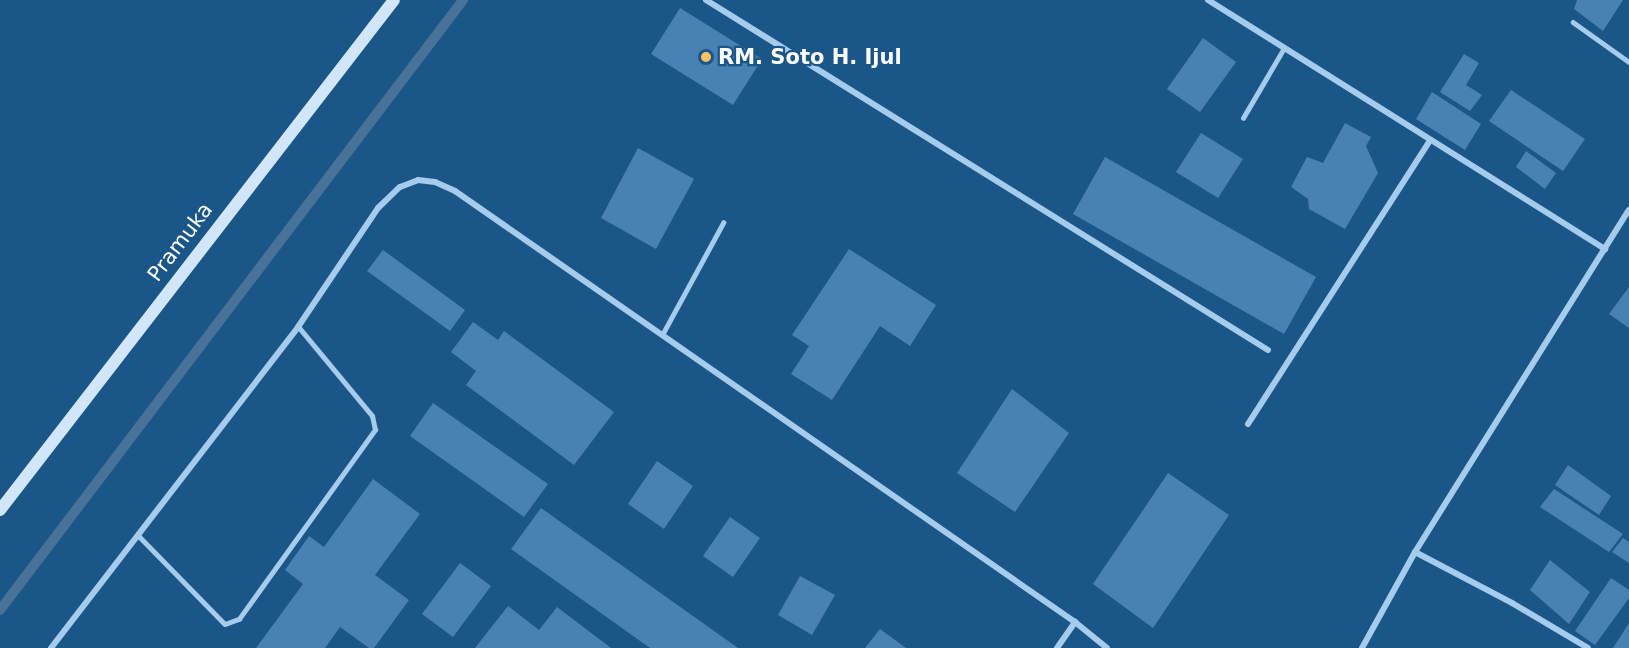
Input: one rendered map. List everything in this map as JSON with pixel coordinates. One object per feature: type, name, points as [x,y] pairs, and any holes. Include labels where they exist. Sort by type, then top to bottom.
[{"type":"street","name":"Pramuka","points":[[0,510],[394,0]]},
{"type":"street","points":[[706,0],[1268,350]]},
{"type":"street","points":[[1208,0],[1605,249]]},
{"type":"street","points":[[1248,424],[1430,140]]},
{"type":"street","points":[[51,648],[298,327],[378,207],[400,187],[418,180],[435,182],[455,191],[1075,622],[1107,648]]},
{"type":"street","points":[[1362,648],[1415,552],[1629,210]]},
{"type":"street","points":[[1415,552],[1512,603],[1588,648]]},
{"type":"street","points":[[1058,648],[1075,622]]},
{"type":"lane","points":[[1573,22],[1629,62]]},
{"type":"lane","points":[[1243,118],[1284,48]]},
{"type":"lane","points":[[662,335],[723,223]]},
{"type":"lane","points":[[138,535],[225,624],[239,619],[375,430],[372,416],[298,327]]},
{"type":"building","points":[[1577,0],[1623,0],[1603,31],[1574,9]]},
{"type":"building","name":"RM. Soto H. Ijul","points":[[680,8],[762,59],[733,105],[651,54]]},
{"type":"building","points":[[1203,38],[1236,62],[1200,112],[1167,89]]},
{"type":"building","points":[[1464,54],[1479,63],[1466,85],[1482,95],[1470,111],[1440,92]]},
{"type":"building","points":[[1511,90],[1585,139],[1563,171],[1489,121]]},
{"type":"building","points":[[1432,92],[1481,124],[1465,150],[1416,119]]},
{"type":"building","points":[[1345,123],[1371,137],[1366,146],[1378,173],[1345,229],[1309,209],[1308,199],[1291,187],[1307,157],[1323,163]]},
{"type":"building","points":[[1201,133],[1243,159],[1218,198],[1176,172]]},
{"type":"building","points":[[638,148],[694,179],[656,249],[601,218]]},
{"type":"building","points":[[1526,151],[1556,173],[1545,189],[1516,167]]},
{"type":"building","points":[[1105,157],[1316,277],[1284,334],[1073,214]]},
{"type":"building","points":[[849,249],[936,305],[910,346],[880,326],[832,400],[791,374],[809,346],[792,335]]},
{"type":"building","points":[[383,250],[465,310],[450,331],[367,271]]},
{"type":"building","points":[[1629,287],[1629,328],[1609,314]]},
{"type":"building","points":[[473,322],[498,340],[504,331],[614,412],[574,465],[466,385],[476,371],[451,352]]},
{"type":"building","points":[[1012,389],[1069,433],[1015,512],[957,473]]},
{"type":"building","points":[[433,403],[548,484],[524,517],[410,436]]},
{"type":"building","points":[[657,461],[693,486],[664,529],[628,504]]},
{"type":"building","points":[[1568,465],[1611,496],[1599,515],[1555,485]]},
{"type":"building","points":[[1168,473],[1229,515],[1153,628],[1093,584]]},
{"type":"building","points":[[373,479],[420,514],[375,575],[409,600],[374,648],[369,648],[340,627],[325,648],[256,648],[303,584],[285,570],[309,536],[324,547]]},
{"type":"building","points":[[1554,489],[1623,534],[1609,552],[1540,507]]},
{"type":"building","points":[[541,508],[738,648],[650,648],[511,549]]},
{"type":"building","points":[[730,517],[760,538],[733,577],[703,556]]},
{"type":"building","points":[[1623,538],[1629,542],[1629,563],[1612,552]]},
{"type":"building","points":[[1550,560],[1590,592],[1569,624],[1530,590]]},
{"type":"building","points":[[460,563],[491,586],[453,637],[422,614]]},
{"type":"building","points":[[800,576],[835,595],[812,635],[778,615]]},
{"type":"building","points":[[1611,578],[1629,590],[1629,598],[1595,645],[1575,631]]},
{"type":"building","points":[[508,606],[539,630],[557,607],[611,648],[475,648]]},
{"type":"building","points":[[1629,623],[1629,648],[1613,648]]},
{"type":"building","points":[[880,629],[906,648],[865,648]]},
{"type":"waterway","points":[[0,610],[463,0]]},
{"type":"place","name":"RM. Soto H. Ijul","points":[[706,57]]}]
